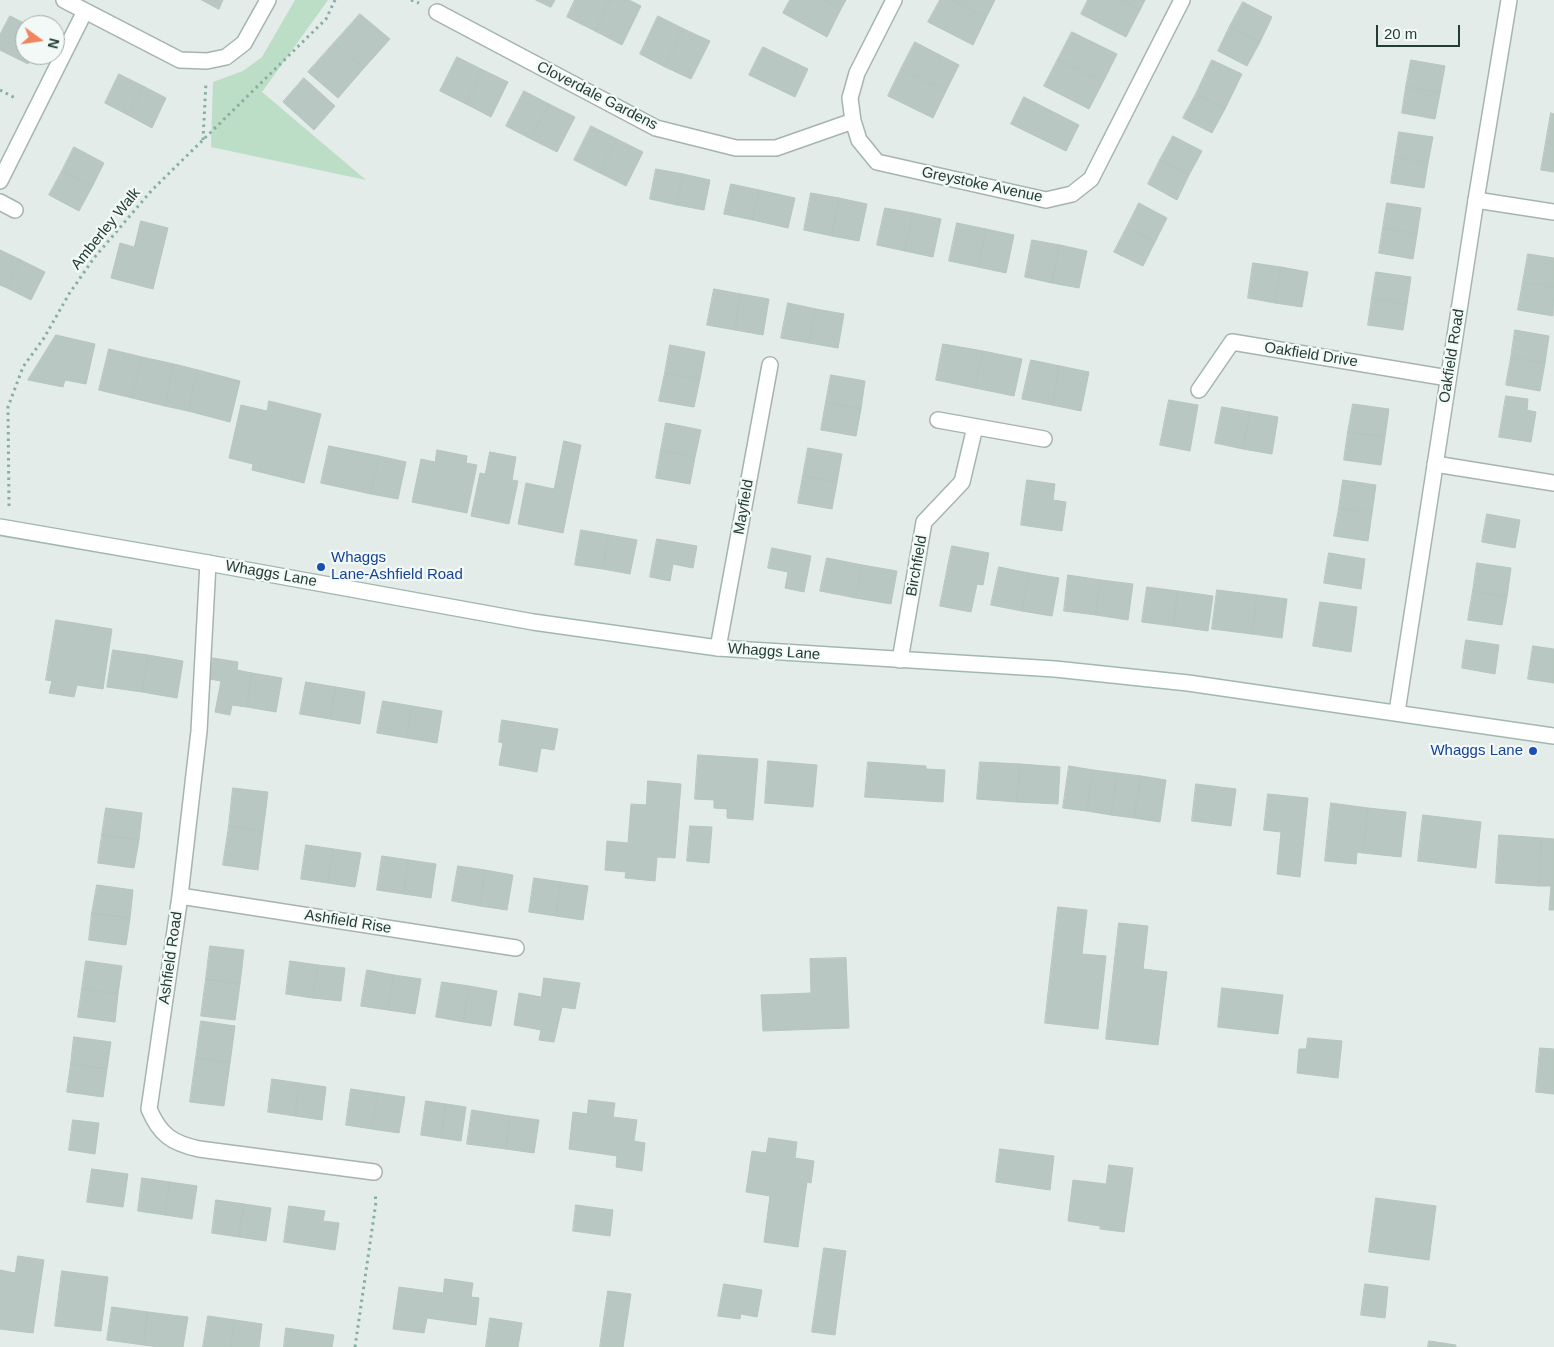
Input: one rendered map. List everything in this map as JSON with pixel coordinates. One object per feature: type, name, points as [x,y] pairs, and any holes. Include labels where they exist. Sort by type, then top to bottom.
[{"type":"street","points":[[64,0],[180,60],[207,61],[226,57],[244,43],[268,0]]},
{"type":"street","name":"Greystoke Avenue","points":[[894,0],[857,73],[850,98],[853,121],[859,140],[877,162],[1046,200],[1072,194],[1091,179],[1182,0]]},
{"type":"street","name":"Oakfield Road","points":[[1397,712],[1476,200],[1509,0]]},
{"type":"street","points":[[0,181],[85,11]]},
{"type":"street","name":"Cloverdale Gardens","points":[[438,12],[656,128],[736,148],[776,148],[853,121]]},
{"type":"street","points":[[1476,200],[1554,212]]},
{"type":"street","points":[[0,202],[15,210]]},
{"type":"street","name":"Oakfield Drive","points":[[1199,390],[1232,342],[1448,378]]},
{"type":"street","name":"Mayfield","points":[[718,648],[770,366]]},
{"type":"street","points":[[938,420],[1044,439]]},
{"type":"street","name":"Birchfield","points":[[900,660],[924,522],[962,482],[975,427]]},
{"type":"street","points":[[1435,464],[1554,482]]},
{"type":"street","name":"Whaggs Lane","points":[[4,527],[533,622],[718,648],[1055,669],[1122,676],[1188,683],[1397,712],[1554,736]]},
{"type":"street","name":"Ashfield Road","points":[[208,563],[199,731],[180,896],[149,1108],[158,1128],[181,1145],[374,1172]]},
{"type":"street","name":"Ashfield Rise","points":[[180,896],[516,948]]},
{"type":"path","name":"Amberley Walk","points":[[4,527],[8,407],[23,367],[44,338],[69,294],[94,258],[152,190],[326,19],[335,0]]},
{"type":"path","points":[[203,140],[207,61]]},
{"type":"path","points":[[355,1347],[376,1202],[374,1172]]},
{"type":"green space","points":[[295,0],[328,0],[262,92],[366,180],[211,147],[213,82],[243,71],[262,57]]},
{"type":"building","points":[[202,0],[223,0],[219,9]]},
{"type":"building","points":[[536,0],[555,0],[551,7]]},
{"type":"building","points":[[575,0],[610,0],[595,31],[567,17]]},
{"type":"building","points":[[610,0],[629,0],[641,6],[622,45],[595,31]]},
{"type":"building","points":[[790,0],[824,0],[841,9],[827,37],[783,13]]},
{"type":"building","points":[[824,0],[846,0],[841,9]]},
{"type":"building","points":[[940,0],[951,0],[986,18],[973,45],[928,22]]},
{"type":"building","points":[[951,0],[995,0],[986,18]]},
{"type":"building","points":[[1088,0],[1121,0],[1140,10],[1126,37],[1081,14]]},
{"type":"building","points":[[1121,0],[1145,0],[1140,10]]},
{"type":"building","points":[[1243,2],[1272,17],[1260,42],[1230,26]]},
{"type":"building","points":[[360,14],[390,39],[364,68],[334,43]]},
{"type":"building","points":[[10,16],[15,18],[15,58],[0,50],[0,35]]},
{"type":"building","points":[[658,16],[684,29],[665,67],[640,54]]},
{"type":"building","points":[[1230,26],[1260,42],[1247,66],[1218,51]]},
{"type":"building","points":[[684,29],[710,41],[691,79],[665,67]]},
{"type":"building","points":[[1072,32],[1117,54],[1103,82],[1058,59]]},
{"type":"building","points":[[915,42],[959,65],[946,91],[901,69]]},
{"type":"building","points":[[334,43],[364,68],[338,98],[308,72]]},
{"type":"building","points":[[763,47],[808,69],[795,97],[749,75]]},
{"type":"building","points":[[457,57],[483,70],[466,104],[440,91]]},
{"type":"building","points":[[1058,59],[1103,82],[1089,109],[1044,86]]},
{"type":"building","points":[[1212,60],[1242,74],[1225,109],[1196,94]]},
{"type":"building","points":[[1411,60],[1445,66],[1440,93],[1406,87]]},
{"type":"building","points":[[901,69],[946,91],[933,118],[888,96]]},
{"type":"building","points":[[483,70],[508,82],[491,117],[466,104]]},
{"type":"building","points":[[119,74],[143,86],[128,115],[105,103]]},
{"type":"building","points":[[304,78],[335,106],[314,130],[283,102]]},
{"type":"building","points":[[143,86],[166,98],[152,128],[128,115]]},
{"type":"building","points":[[1406,87],[1440,93],[1435,119],[1402,113]]},
{"type":"building","points":[[524,91],[549,104],[531,139],[506,126]]},
{"type":"building","points":[[1196,94],[1225,109],[1212,133],[1183,118]]},
{"type":"building","points":[[1024,97],[1079,125],[1066,151],[1011,124]]},
{"type":"building","points":[[549,104],[575,117],[557,152],[531,139]]},
{"type":"building","points":[[1551,113],[1554,114],[1554,143],[1546,142]]},
{"type":"building","points":[[591,126],[617,139],[600,173],[574,160]]},
{"type":"building","points":[[1399,132],[1433,137],[1428,163],[1395,157]]},
{"type":"building","points":[[1173,136],[1202,151],[1189,175],[1160,160]]},
{"type":"building","points":[[617,139],[643,152],[626,186],[600,173]]},
{"type":"building","points":[[1546,142],[1554,143],[1554,172],[1541,170]]},
{"type":"building","points":[[74,147],[104,163],[92,187],[62,171]]},
{"type":"building","points":[[1395,157],[1428,163],[1424,188],[1391,183]]},
{"type":"building","points":[[1160,160],[1189,175],[1177,200],[1148,184]]},
{"type":"building","points":[[656,169],[683,174],[677,205],[650,199]]},
{"type":"building","points":[[62,171],[92,187],[79,211],[49,195]]},
{"type":"building","points":[[683,174],[710,180],[704,210],[677,205]]},
{"type":"building","points":[[731,184],[759,190],[753,220],[724,214]]},
{"type":"building","points":[[759,190],[795,198],[788,228],[753,220]]},
{"type":"building","points":[[811,193],[839,198],[832,236],[804,230]]},
{"type":"building","points":[[839,198],[867,204],[859,241],[832,236]]},
{"type":"building","points":[[1139,203],[1167,218],[1155,242],[1127,227]]},
{"type":"building","points":[[1387,203],[1421,208],[1417,234],[1383,228]]},
{"type":"building","points":[[885,208],[913,213],[905,251],[877,245]]},
{"type":"building","points":[[913,213],[941,219],[933,257],[905,251]]},
{"type":"building","points":[[141,221],[168,228],[153,289],[111,278],[120,243],[134,247]]},
{"type":"building","points":[[957,223],[986,229],[978,267],[949,261]]},
{"type":"building","points":[[1127,227],[1155,242],[1143,266],[1114,252]]},
{"type":"building","points":[[1383,228],[1417,234],[1413,259],[1379,253]]},
{"type":"building","points":[[986,229],[1014,235],[1006,273],[978,267]]},
{"type":"building","points":[[1032,240],[1060,245],[1052,283],[1025,277]]},
{"type":"building","points":[[1060,245],[1087,251],[1079,288],[1052,283]]},
{"type":"building","points":[[0,250],[21,260],[7,288],[0,285]]},
{"type":"building","points":[[1528,254],[1554,258],[1554,287],[1523,282]]},
{"type":"building","points":[[21,260],[45,272],[31,300],[7,288]]},
{"type":"building","points":[[1253,263],[1281,267],[1275,303],[1248,298]]},
{"type":"building","points":[[1281,267],[1308,272],[1302,307],[1275,303]]},
{"type":"building","points":[[1376,272],[1411,277],[1407,304],[1372,298]]},
{"type":"building","points":[[1523,282],[1554,287],[1553,316],[1518,310]]},
{"type":"building","points":[[714,289],[741,294],[735,330],[707,325]]},
{"type":"building","points":[[741,294],[769,299],[763,335],[735,330]]},
{"type":"building","points":[[1372,298],[1407,304],[1403,330],[1368,325]]},
{"type":"building","points":[[788,303],[816,309],[809,343],[781,338]]},
{"type":"building","points":[[816,309],[844,314],[838,348],[809,343]]},
{"type":"building","points":[[1515,330],[1549,336],[1545,363],[1511,358]]},
{"type":"building","points":[[56,335],[95,344],[86,384],[65,380],[63,387],[28,380]]},
{"type":"building","points":[[943,344],[983,351],[975,388],[936,380]]},
{"type":"building","points":[[670,345],[705,352],[700,379],[665,373]]},
{"type":"building","points":[[109,349],[142,357],[132,398],[99,390]]},
{"type":"building","points":[[983,351],[1022,359],[1014,396],[975,388]]},
{"type":"building","points":[[142,357],[174,364],[165,406],[132,398]]},
{"type":"building","points":[[1511,358],[1545,363],[1540,391],[1506,385]]},
{"type":"building","points":[[1031,360],[1060,366],[1052,405],[1022,399]]},
{"type":"building","points":[[174,364],[198,370],[188,411],[165,406]]},
{"type":"building","points":[[1060,366],[1089,372],[1081,411],[1052,405]]},
{"type":"building","points":[[198,370],[240,381],[230,422],[188,411]]},
{"type":"building","points":[[665,373],[700,379],[694,407],[659,401]]},
{"type":"building","points":[[831,375],[865,381],[861,409],[826,402]]},
{"type":"building","points":[[1506,396],[1528,399],[1527,410],[1536,412],[1531,442],[1499,437]]},
{"type":"building","points":[[1169,400],[1198,405],[1190,451],[1160,445]]},
{"type":"building","points":[[269,401],[321,414],[304,483],[252,470],[253,464],[229,458],[241,405],[267,411]]},
{"type":"building","points":[[826,402],[861,409],[856,436],[821,430]]},
{"type":"building","points":[[1353,404],[1389,409],[1385,437],[1348,432]]},
{"type":"building","points":[[1222,407],[1250,412],[1243,449],[1215,443]]},
{"type":"building","points":[[1250,412],[1278,417],[1272,454],[1243,449]]},
{"type":"building","points":[[666,423],[701,430],[695,457],[661,450]]},
{"type":"building","points":[[1348,432],[1385,437],[1381,465],[1344,460]]},
{"type":"building","points":[[564,441],[581,445],[563,533],[518,524],[526,483],[554,489]]},
{"type":"building","points":[[329,446],[379,456],[371,494],[321,483]]},
{"type":"building","points":[[808,448],[842,454],[837,482],[803,476]]},
{"type":"building","points":[[437,450],[467,456],[466,463],[477,465],[467,513],[412,502],[421,459],[435,462]]},
{"type":"building","points":[[661,450],[695,457],[690,484],[656,478]]},
{"type":"building","points":[[490,452],[516,457],[512,480],[518,481],[509,524],[471,516],[480,473],[485,474]]},
{"type":"building","points":[[379,456],[406,462],[398,499],[371,494]]},
{"type":"building","points":[[803,476],[837,482],[832,509],[798,503]]},
{"type":"building","points":[[1027,480],[1055,484],[1053,500],[1066,502],[1062,531],[1021,525]]},
{"type":"building","points":[[1343,480],[1376,485],[1372,513],[1339,508]]},
{"type":"building","points":[[1339,508],[1372,513],[1368,541],[1334,536]]},
{"type":"building","points":[[1487,514],[1520,520],[1515,548],[1482,542]]},
{"type":"building","points":[[581,530],[609,535],[603,569],[575,565]]},
{"type":"building","points":[[609,535],[637,540],[630,574],[603,569]]},
{"type":"building","points":[[657,539],[697,546],[693,568],[673,564],[670,581],[650,577]]},
{"type":"building","points":[[952,546],[989,553],[983,585],[977,584],[971,612],[940,606]]},
{"type":"building","points":[[772,548],[811,556],[804,592],[785,588],[788,572],[768,568]]},
{"type":"building","points":[[1329,553],[1365,559],[1361,589],[1324,583]]},
{"type":"building","points":[[827,558],[862,565],[856,598],[820,591]]},
{"type":"building","points":[[1477,563],[1511,568],[1507,597],[1473,591]]},
{"type":"building","points":[[862,565],[897,571],[891,604],[856,598]]},
{"type":"building","points":[[999,567],[1029,573],[1022,611],[991,605]]},
{"type":"building","points":[[1029,573],[1059,578],[1052,616],[1022,611]]},
{"type":"building","points":[[1068,575],[1101,580],[1096,615],[1064,611]]},
{"type":"building","points":[[1101,580],[1133,584],[1128,620],[1096,615]]},
{"type":"building","points":[[1147,587],[1178,591],[1173,626],[1142,622]]},
{"type":"building","points":[[1217,590],[1257,595],[1252,634],[1212,629]]},
{"type":"building","points":[[1178,591],[1213,596],[1208,631],[1173,626]]},
{"type":"building","points":[[1473,591],[1507,597],[1502,625],[1468,620]]},
{"type":"building","points":[[1257,595],[1287,599],[1282,638],[1252,634]]},
{"type":"building","points":[[1320,602],[1357,607],[1351,652],[1313,646]]},
{"type":"building","points":[[56,620],[112,629],[103,689],[77,685],[74,697],[49,693],[52,681],[46,680]]},
{"type":"building","points":[[1466,640],[1499,645],[1495,674],[1462,668]]},
{"type":"building","points":[[1533,646],[1554,649],[1554,683],[1528,679]]},
{"type":"building","points":[[113,650],[148,655],[142,692],[107,687]]},
{"type":"building","points":[[148,655],[183,661],[177,698],[142,692]]},
{"type":"building","points":[[213,658],[238,662],[237,670],[252,673],[247,707],[232,705],[230,715],[215,712],[221,681],[209,679]]},
{"type":"building","points":[[252,673],[282,678],[276,712],[247,707]]},
{"type":"building","points":[[306,682],[336,687],[330,719],[300,714]]},
{"type":"building","points":[[336,687],[365,692],[360,724],[330,719]]},
{"type":"building","points":[[383,701],[412,706],[407,738],[377,733]]},
{"type":"building","points":[[412,706],[442,711],[437,743],[407,738]]},
{"type":"building","points":[[502,720],[558,729],[554,750],[541,748],[537,772],[499,765],[503,743],[499,742]]},
{"type":"building","points":[[698,755],[758,759],[753,820],[727,818],[727,809],[714,808],[714,800],[695,799]]},
{"type":"building","points":[[768,761],[817,765],[813,807],[765,803]]},
{"type":"building","points":[[868,762],[926,766],[926,769],[945,770],[943,802],[865,797]]},
{"type":"building","points":[[980,762],[1020,764],[1017,802],[977,799]]},
{"type":"building","points":[[1020,764],[1060,767],[1058,804],[1017,802]]},
{"type":"building","points":[[1069,766],[1093,770],[1087,811],[1063,808]]},
{"type":"building","points":[[1093,770],[1117,773],[1111,815],[1087,811]]},
{"type":"building","points":[[1117,773],[1141,776],[1134,818],[1111,815]]},
{"type":"building","points":[[1141,776],[1166,780],[1160,822],[1134,818]]},
{"type":"building","points":[[648,781],[681,784],[675,858],[657,857],[655,881],[625,878],[626,872],[605,870],[607,841],[628,843],[631,804],[646,805]]},
{"type":"building","points":[[1196,784],[1236,789],[1231,826],[1192,821]]},
{"type":"building","points":[[233,788],[268,792],[263,831],[229,826]]},
{"type":"building","points":[[1268,794],[1308,798],[1300,877],[1277,874],[1281,832],[1264,830]]},
{"type":"building","points":[[1331,803],[1368,808],[1363,853],[1357,852],[1356,864],[1325,861]]},
{"type":"building","points":[[106,808],[142,813],[139,840],[102,835]]},
{"type":"building","points":[[1368,808],[1406,812],[1401,857],[1363,853]]},
{"type":"building","points":[[1423,815],[1481,822],[1476,868],[1418,861]]},
{"type":"building","points":[[229,826],[263,831],[258,870],[223,865]]},
{"type":"building","points":[[690,826],[712,827],[709,863],[687,861]]},
{"type":"building","points":[[102,835],[139,840],[134,868],[98,863]]},
{"type":"building","points":[[1499,835],[1542,838],[1539,886],[1496,883]]},
{"type":"building","points":[[1542,838],[1554,839],[1554,910],[1549,910],[1551,886],[1539,886]]},
{"type":"building","points":[[306,845],[334,849],[328,883],[301,879]]},
{"type":"building","points":[[334,849],[361,853],[355,887],[328,883]]},
{"type":"building","points":[[382,856],[409,860],[404,894],[377,890]]},
{"type":"building","points":[[409,860],[436,864],[431,898],[404,894]]},
{"type":"building","points":[[458,866],[485,870],[480,906],[452,901]]},
{"type":"building","points":[[485,870],[513,875],[507,910],[480,906]]},
{"type":"building","points":[[534,878],[561,882],[556,916],[529,912]]},
{"type":"building","points":[[561,882],[588,886],[583,920],[556,916]]},
{"type":"building","points":[[97,885],[133,890],[130,918],[92,913]]},
{"type":"building","points":[[1058,907],[1087,910],[1082,954],[1106,956],[1098,1029],[1045,1023]]},
{"type":"building","points":[[92,913],[130,918],[126,945],[89,940]]},
{"type":"building","points":[[1119,923],[1148,926],[1143,969],[1167,972],[1158,1045],[1106,1039]]},
{"type":"building","points":[[210,946],[244,950],[240,984],[206,979]]},
{"type":"building","points":[[846,958],[849,1028],[763,1031],[761,995],[811,993],[810,959]]},
{"type":"building","points":[[86,961],[122,966],[118,994],[82,989]]},
{"type":"building","points":[[290,961],[318,965],[313,998],[286,994]]},
{"type":"building","points":[[318,965],[345,968],[341,1001],[313,998]]},
{"type":"building","points":[[367,970],[394,975],[388,1010],[361,1006]]},
{"type":"building","points":[[394,975],[421,979],[415,1014],[388,1010]]},
{"type":"building","points":[[544,978],[580,983],[575,1009],[562,1007],[554,1042],[539,1040],[541,1030],[514,1025],[519,993],[541,997]]},
{"type":"building","points":[[206,979],[240,984],[235,1020],[201,1016]]},
{"type":"building","points":[[442,982],[469,986],[464,1022],[436,1017]]},
{"type":"building","points":[[469,986],[497,991],[491,1026],[464,1022]]},
{"type":"building","points":[[1222,988],[1283,995],[1278,1034],[1218,1027]]},
{"type":"building","points":[[82,989],[118,994],[115,1022],[78,1017]]},
{"type":"building","points":[[201,1021],[235,1026],[230,1063],[196,1058]]},
{"type":"building","points":[[74,1037],[111,1042],[107,1069],[71,1064]]},
{"type":"building","points":[[1308,1038],[1342,1041],[1338,1078],[1297,1073],[1299,1049],[1306,1049]]},
{"type":"building","points":[[1540,1048],[1554,1049],[1554,1094],[1536,1092]]},
{"type":"building","points":[[196,1058],[230,1063],[224,1106],[190,1102]]},
{"type":"building","points":[[71,1064],[107,1069],[103,1097],[67,1092]]},
{"type":"building","points":[[272,1079],[299,1083],[295,1116],[268,1112]]},
{"type":"building","points":[[299,1083],[326,1087],[322,1120],[295,1116]]},
{"type":"building","points":[[351,1089],[378,1093],[372,1129],[346,1125]]},
{"type":"building","points":[[378,1093],[405,1097],[399,1133],[372,1129]]},
{"type":"building","points":[[589,1100],[615,1103],[613,1117],[637,1120],[634,1141],[645,1143],[642,1171],[616,1167],[617,1156],[569,1149],[573,1112],[587,1114]]},
{"type":"building","points":[[426,1101],[446,1104],[441,1138],[421,1135]]},
{"type":"building","points":[[446,1104],[466,1107],[461,1141],[441,1138]]},
{"type":"building","points":[[472,1110],[510,1116],[506,1149],[467,1144]]},
{"type":"building","points":[[510,1116],[539,1120],[534,1153],[506,1149]]},
{"type":"building","points":[[73,1120],[99,1123],[95,1154],[69,1150]]},
{"type":"building","points":[[769,1138],[797,1142],[795,1158],[814,1161],[811,1183],[807,1182],[798,1247],[764,1242],[770,1196],[746,1192],[752,1151],[766,1153]]},
{"type":"building","points":[[1000,1149],[1054,1156],[1050,1190],[996,1182]]},
{"type":"building","points":[[1109,1165],[1133,1168],[1124,1232],[1100,1229],[1100,1226],[1068,1221],[1073,1180],[1106,1184]]},
{"type":"building","points":[[92,1169],[128,1174],[123,1207],[87,1202]]},
{"type":"building","points":[[142,1178],[170,1182],[165,1215],[138,1211]]},
{"type":"building","points":[[170,1182],[197,1186],[192,1219],[165,1215]]},
{"type":"building","points":[[1376,1198],[1436,1206],[1429,1260],[1369,1252]]},
{"type":"building","points":[[216,1200],[244,1204],[239,1237],[212,1233]]},
{"type":"building","points":[[244,1204],[271,1208],[266,1241],[239,1237]]},
{"type":"building","points":[[576,1205],[613,1210],[610,1236],[573,1231]]},
{"type":"building","points":[[289,1206],[325,1211],[323,1221],[339,1223],[335,1250],[284,1242]]},
{"type":"building","points":[[824,1248],[846,1251],[835,1335],[812,1332]]},
{"type":"building","points":[[18,1256],[44,1260],[33,1333],[0,1329],[0,1270],[15,1273]]},
{"type":"building","points":[[62,1271],[108,1277],[101,1331],[55,1326]]},
{"type":"building","points":[[445,1279],[473,1283],[471,1297],[479,1298],[476,1325],[427,1318],[424,1333],[393,1329],[399,1287],[443,1293]]},
{"type":"building","points":[[724,1284],[762,1290],[757,1317],[741,1314],[740,1319],[718,1316]]},
{"type":"building","points":[[1365,1284],[1388,1287],[1385,1318],[1361,1315]]},
{"type":"building","points":[[608,1291],[631,1294],[623,1347],[600,1347]]},
{"type":"building","points":[[112,1307],[148,1312],[144,1345],[107,1340]]},
{"type":"building","points":[[148,1312],[188,1317],[183,1347],[144,1345]]},
{"type":"building","points":[[208,1316],[235,1320],[231,1347],[203,1347]]},
{"type":"building","points":[[490,1318],[522,1323],[518,1347],[486,1347]]},
{"type":"building","points":[[235,1320],[262,1324],[259,1347],[231,1347]]},
{"type":"building","points":[[286,1328],[334,1335],[332,1347],[284,1347]]},
{"type":"building","points":[[1429,1341],[1456,1345],[1456,1347],[1428,1347]]},
{"type":"place","name":"Whaggs Lane-Ashfield Road","points":[[321,567]]},
{"type":"place","name":"Whaggs Lane","points":[[1533,751]]}]
